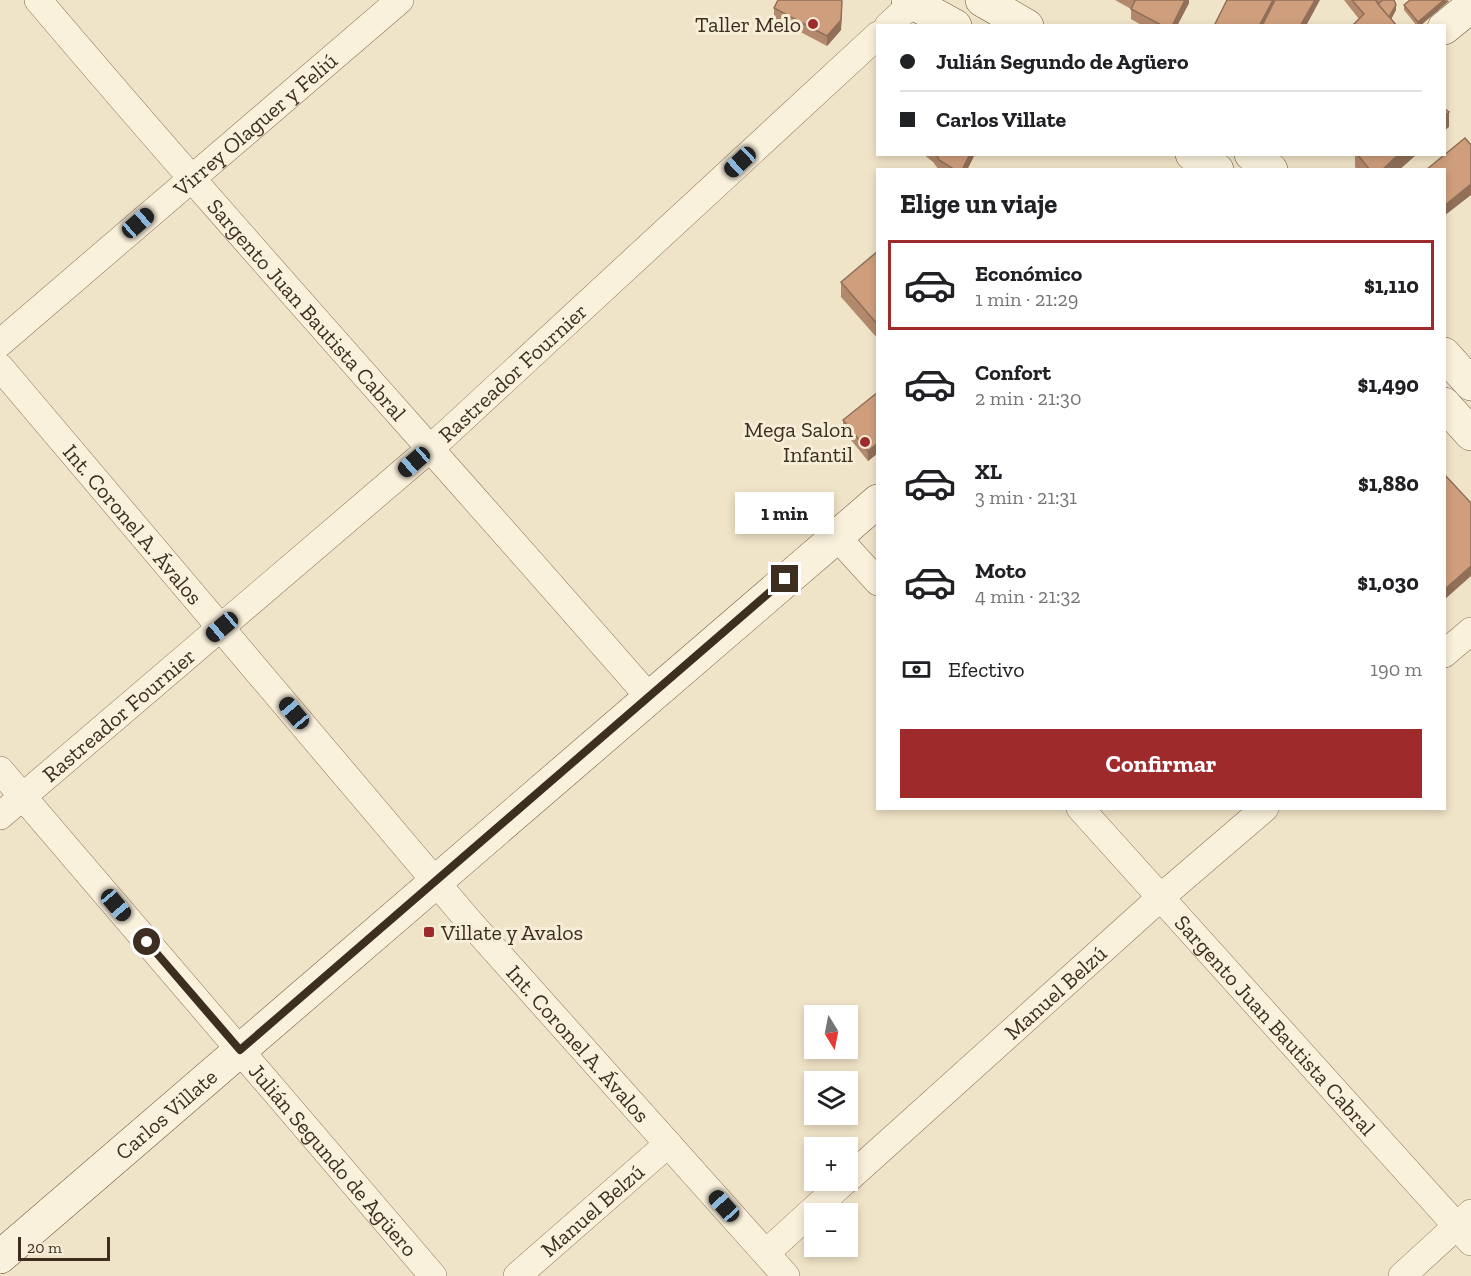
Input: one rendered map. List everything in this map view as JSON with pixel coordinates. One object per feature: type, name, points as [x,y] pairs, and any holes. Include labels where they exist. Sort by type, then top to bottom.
[{"type":"street","name":"Sargento Juan Bautista Cabral","points":[[38,0],[190,178],[432,447],[649,697]]},
{"type":"street","name":"Virrey Olaguer y Feliú","points":[[0,343],[400,0]]},
{"type":"street","points":[[982,0],[1024,24]]},
{"type":"street","points":[[890,24],[912,1],[952,24]]},
{"type":"street","points":[[1446,26],[1471,6]]},
{"type":"street","name":"Rastreador Fournier","points":[[0,816],[432,447],[876,37]]},
{"type":"street","points":[[1195,156],[1214,168]]},
{"type":"street","points":[[1254,156],[1269,168]]},
{"type":"street","points":[[1274,168],[1290,156]]},
{"type":"street","points":[[1446,356],[1471,384]]},
{"type":"street","name":"Int. Coronel A. Ávalos","points":[[0,367],[436,881],[786,1276]]},
{"type":"street","points":[[1446,406],[1471,434]]},
{"type":"street","name":"Carlos Villate","points":[[0,1257],[876,503]]},
{"type":"street","points":[[836,536],[876,580]]},
{"type":"street","points":[[1446,652],[1471,631]]},
{"type":"street","name":"Julián Segundo de Agüero","points":[[0,770],[433,1276]]},
{"type":"street","name":"Sargento Juan Bautista Cabral","points":[[1082,810],[1160,898],[1466,1227]]},
{"type":"street","name":"Manuel Belzú","points":[[858,1170],[1160,898],[1262,810]]},
{"type":"street","name":"Manuel Belzú","points":[[517,1276],[668,1144]]},
{"type":"street","name":"Manuel Belzú","points":[[766,1253],[835,1191]]},
{"type":"street","points":[[1402,1276],[1466,1227]]},
{"type":"building","name":"Taller Melo","points":[[778,0],[841,0],[841,20],[827,36],[774,8]]},
{"type":"building","points":[[1185,0],[1173,24],[1159,24],[1131,9],[1135,1]]},
{"type":"building","points":[[1227,0],[1273,0],[1260,24],[1215,24]]},
{"type":"building","points":[[1275,0],[1315,0],[1301,24],[1263,24]]},
{"type":"building","points":[[1352,0],[1377,0],[1395,24],[1354,24],[1364,14]]},
{"type":"building","points":[[1383,0],[1394,0],[1396,5],[1389,17],[1378,4]]},
{"type":"building","points":[[1410,0],[1444,0],[1418,22],[1404,5]]},
{"type":"building","points":[[1465,138],[1471,145],[1471,184],[1446,204],[1446,168],[1428,168],[1446,156]]},
{"type":"building","points":[[937,156],[969,156],[963,168],[952,168],[939,160]]},
{"type":"building","points":[[1359,156],[1397,156],[1384,168],[1368,168]]},
{"type":"building","points":[[876,253],[876,323],[841,282]]},
{"type":"building","name":"Mega Salon Infantil","points":[[876,394],[876,445],[868,451],[843,420]]},
{"type":"building","points":[[1446,476],[1471,503],[1471,566],[1446,588]]},
{"type":"place","name":"Taller Melo","points":[[813,24]]},
{"type":"place","name":"Mega Salon Infantil","points":[[865,442]]},
{"type":"place","name":"Villate y Avalos","points":[[429,932]]},
{"type":"route","points":[[147,942],[240,1050],[785,579]]}]
